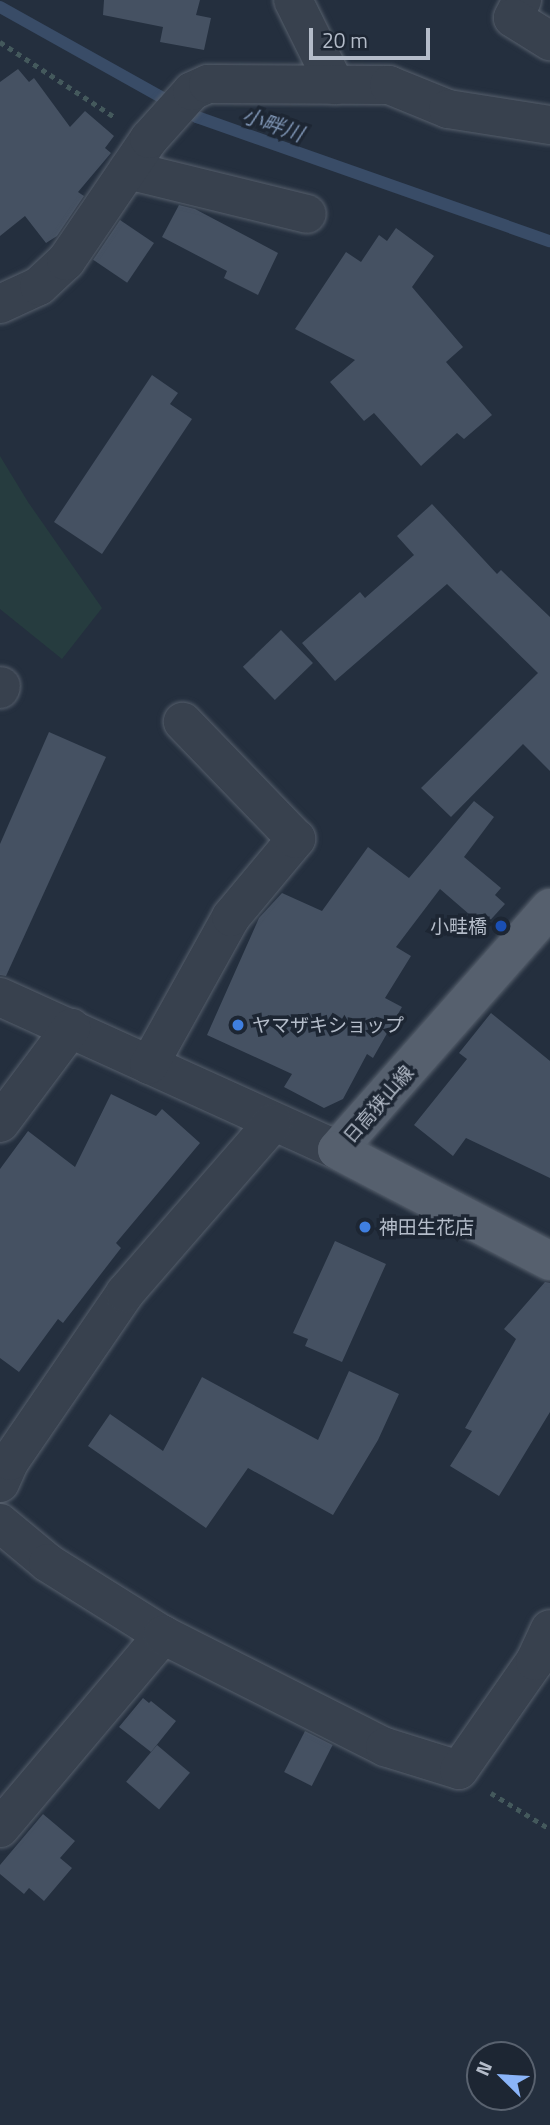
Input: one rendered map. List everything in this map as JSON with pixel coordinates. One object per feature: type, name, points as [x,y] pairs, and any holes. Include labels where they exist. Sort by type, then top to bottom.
[{"type":"main road","name":"日高狭山線","points":[[550,908],[337,1150],[550,1261]]},
{"type":"street","points":[[293,0],[335,85]]},
{"type":"street","points":[[522,0],[513,18],[550,41]]},
{"type":"street","points":[[0,304],[39,286],[66,261],[128,170],[166,121],[192,91],[208,84],[389,85],[448,109],[550,125]]},
{"type":"street","points":[[128,170],[307,214]]},
{"type":"street","points":[[149,1065],[230,918],[296,838],[183,723]]},
{"type":"street","points":[[0,997],[337,1150]]},
{"type":"street","points":[[0,1123],[71,1028]]},
{"type":"street","points":[[0,1483],[10,1461],[125,1293],[273,1123]]},
{"type":"street","points":[[0,1523],[48,1563],[163,1635],[386,1747],[459,1770],[535,1661],[550,1629]]},
{"type":"street","points":[[0,1828],[163,1635]]},
{"type":"path","points":[[0,42],[99,106]]},
{"type":"path","points":[[459,1770],[469,1780],[550,1829]]},
{"type":"green space","points":[[0,456],[28,502],[102,608],[62,659],[0,609]]},
{"type":"building","points":[[104,0],[200,0],[196,15],[211,18],[204,50],[160,42],[163,27],[103,15]]},
{"type":"building","points":[[18,69],[29,82],[34,78],[70,127],[85,111],[114,136],[105,148],[111,153],[78,192],[84,196],[57,236],[46,243],[25,216],[0,236],[0,82]]},
{"type":"building","points":[[179,205],[195,209],[278,253],[258,295],[224,278],[227,271],[162,237]]},
{"type":"building","points":[[120,220],[154,243],[127,283],[93,260]]},
{"type":"building","points":[[396,228],[434,256],[412,287],[463,347],[446,362],[492,415],[464,439],[457,433],[421,466],[374,413],[364,421],[330,382],[355,360],[295,329],[346,252],[361,262],[379,235],[387,241]]},
{"type":"building","points":[[152,375],[178,393],[170,404],[192,419],[102,554],[54,522]]},
{"type":"building","points":[[432,504],[497,574],[501,570],[550,617],[550,771],[523,744],[451,817],[421,788],[538,673],[447,584],[335,681],[302,643],[360,592],[365,598],[414,555],[397,536]]},
{"type":"building","points":[[281,630],[313,663],[275,700],[243,667]]},
{"type":"building","points":[[49,732],[106,757],[6,976],[0,975],[0,844]]},
{"type":"building","points":[[474,801],[494,817],[464,857],[501,888],[495,895],[505,904],[484,927],[440,889],[396,947],[411,956],[385,998],[402,1007],[373,1058],[367,1054],[343,1099],[324,1108],[284,1087],[292,1074],[207,1035],[259,918],[282,893],[322,911],[368,847],[409,878]]},
{"type":"building","points":[[491,1013],[550,1061],[550,1178],[466,1138],[453,1156],[414,1125],[467,1059],[459,1053]]},
{"type":"building","points":[[111,1094],[156,1116],[162,1109],[200,1143],[116,1243],[121,1248],[63,1323],[58,1319],[19,1372],[0,1358],[0,1169],[28,1131],[75,1167]]},
{"type":"building","points":[[335,1241],[386,1264],[342,1362],[305,1346],[308,1339],[293,1333]]},
{"type":"building","points":[[545,1282],[550,1283],[550,1412],[499,1496],[450,1466],[472,1431],[465,1428],[516,1339],[504,1329]]},
{"type":"building","points":[[349,1371],[399,1394],[378,1440],[333,1515],[248,1468],[206,1528],[88,1446],[110,1414],[163,1451],[202,1377],[318,1440]]},
{"type":"building","points":[[143,1698],[149,1703],[151,1701],[176,1721],[151,1752],[119,1727]]},
{"type":"building","points":[[305,1731],[333,1745],[312,1786],[284,1772]]},
{"type":"building","points":[[157,1745],[190,1773],[159,1809],[126,1782]]},
{"type":"building","points":[[43,1814],[75,1841],[60,1858],[72,1868],[44,1901],[29,1888],[24,1894],[0,1874],[0,1865]]},
{"type":"waterway","name":"小畔川","points":[[0,7],[197,117],[550,241]]},
{"type":"place","name":"小畦橋","points":[[501,926]]},
{"type":"place","name":"ヤマザキショップ","points":[[238,1025]]},
{"type":"place","name":"神田生花店","points":[[365,1227]]}]
